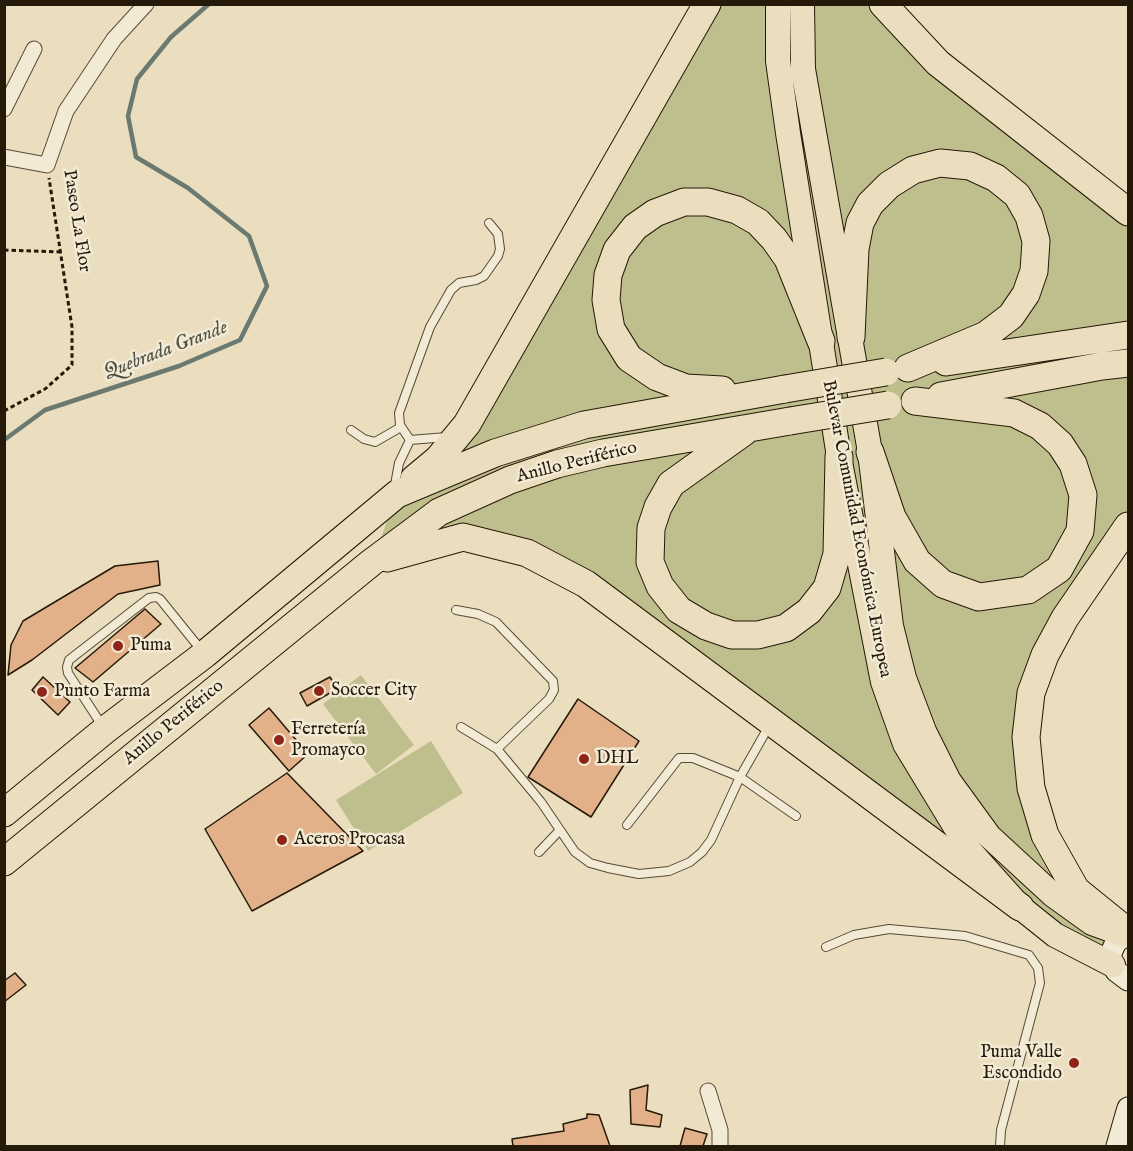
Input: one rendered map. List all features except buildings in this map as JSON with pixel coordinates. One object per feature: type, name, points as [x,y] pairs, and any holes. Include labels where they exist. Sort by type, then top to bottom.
[{"type":"highway","points":[[395,495],[438,459],[467,424],[707,4]]},
{"type":"highway","points":[[883,4],[938,63],[1128,212]]},
{"type":"highway","points":[[851,337],[855,249],[860,222],[870,204],[889,184],[913,170],[940,163],[970,166],[996,178],[1017,195],[1032,225],[1036,242],[1034,271],[1026,294],[1011,316],[986,335],[897,370]]},
{"type":"highway","points":[[772,391],[686,388],[657,377],[629,358],[611,329],[606,300],[608,275],[617,250],[635,227],[655,213],[684,202],[708,202],[736,210],[758,222],[788,259],[821,341]]},
{"type":"highway","name":"Anillo Periférico","points":[[4,813],[105,730],[205,654],[395,495],[495,453],[573,428],[897,370],[1128,335]]},
{"type":"highway","name":"Anillo Periférico","points":[[4,862],[372,562],[439,512],[510,480],[557,464],[603,453],[1128,363]]},
{"type":"highway","points":[[870,452],[892,517],[916,561],[943,584],[979,597],[1028,590],[1059,569],[1080,531],[1083,495],[1074,464],[1060,444],[1040,426],[1014,413],[915,401]]},
{"type":"highway","points":[[749,429],[671,484],[658,507],[651,528],[650,562],[660,586],[679,610],[706,626],[732,635],[758,635],[786,628],[809,612],[827,588],[837,554],[839,457]]},
{"type":"highway","points":[[1127,933],[1076,890],[1045,835],[1031,788],[1026,737],[1031,693],[1045,655],[1065,618],[1128,526]]},
{"type":"highway","points":[[372,562],[464,537],[527,553],[586,585],[1020,907]]},
{"type":"main road","name":"Bulevar Comunidad Económica Europea","points":[[778,4],[778,61],[821,341],[839,457],[883,682],[905,744],[970,851],[1020,907],[1055,934],[1121,974]]},
{"type":"main road","name":"Bulevar Comunidad Económica Europea","points":[[802,4],[803,69],[870,452],[891,626],[903,678],[924,731],[944,771],[988,836],[1053,895],[1092,923],[1127,933]]},
{"type":"main road","points":[[1127,933],[1111,953],[1121,974],[1128,998]]},
{"type":"main road","points":[[1117,1146],[1128,1107]]},
{"type":"street","name":"Paseo La Flor","points":[[47,165],[66,111],[114,39],[146,4]]},
{"type":"street","points":[[4,109],[10,82],[34,49]]},
{"type":"street","points":[[4,157],[47,165]]},
{"type":"street","points":[[708,1092],[720,1130],[720,1146]]},
{"type":"lane","points":[[410,440],[401,427],[399,413],[430,327],[455,285],[480,278],[501,249],[498,234],[489,222]]},
{"type":"lane","points":[[351,430],[364,439],[375,442],[401,427]]},
{"type":"lane","points":[[410,440],[456,437]]},
{"type":"lane","points":[[395,495],[394,480],[410,440]]},
{"type":"lane","points":[[105,730],[68,673],[69,660],[149,598],[160,599],[205,654]]},
{"type":"lane","points":[[456,610],[478,614],[496,622],[553,681],[554,690],[549,699],[497,749]]},
{"type":"lane","points":[[461,727],[497,749],[541,802],[575,852],[590,863],[639,874],[669,872],[690,862],[702,852],[711,840],[740,777],[771,722]]},
{"type":"lane","points":[[627,825],[679,758],[693,758],[740,777],[796,816]]},
{"type":"lane","points":[[539,852],[560,830]]},
{"type":"lane","points":[[825,947],[854,935],[898,929],[965,936],[1029,956],[1038,968],[1040,983],[1001,1130],[999,1146]]},
{"type":"path","name":"Paseo La Flor","points":[[4,411],[45,389],[72,365],[72,327],[47,165]]},
{"type":"path","points":[[4,250],[61,252]]},
{"type":"green space","points":[[707,5],[883,5],[1128,212],[1128,526],[1031,693],[1045,835],[1125,935],[1113,965],[586,584],[464,537],[372,562],[397,494],[438,459]]},
{"type":"green space","points":[[361,675],[414,745],[376,774],[323,704]]},
{"type":"green space","points":[[431,741],[463,793],[368,851],[336,800]]},
{"type":"waterway","name":"Quebrada Grande","points":[[4,440],[45,410],[179,366],[240,340],[267,286],[249,236],[188,188],[136,157],[128,116],[137,79],[171,37],[209,4]]},
{"type":"place","name":"Puma","points":[[118,646]]},
{"type":"place","name":"Soccer City","points":[[319,691]]},
{"type":"place","name":"Punto Farma","points":[[42,692]]},
{"type":"place","name":"Ferretería Promayco","points":[[279,740]]},
{"type":"place","name":"DHL","points":[[584,759]]},
{"type":"place","name":"Aceros Procasa","points":[[282,840]]},
{"type":"place","name":"Puma Valle Escondido","points":[[1074,1063]]}]
